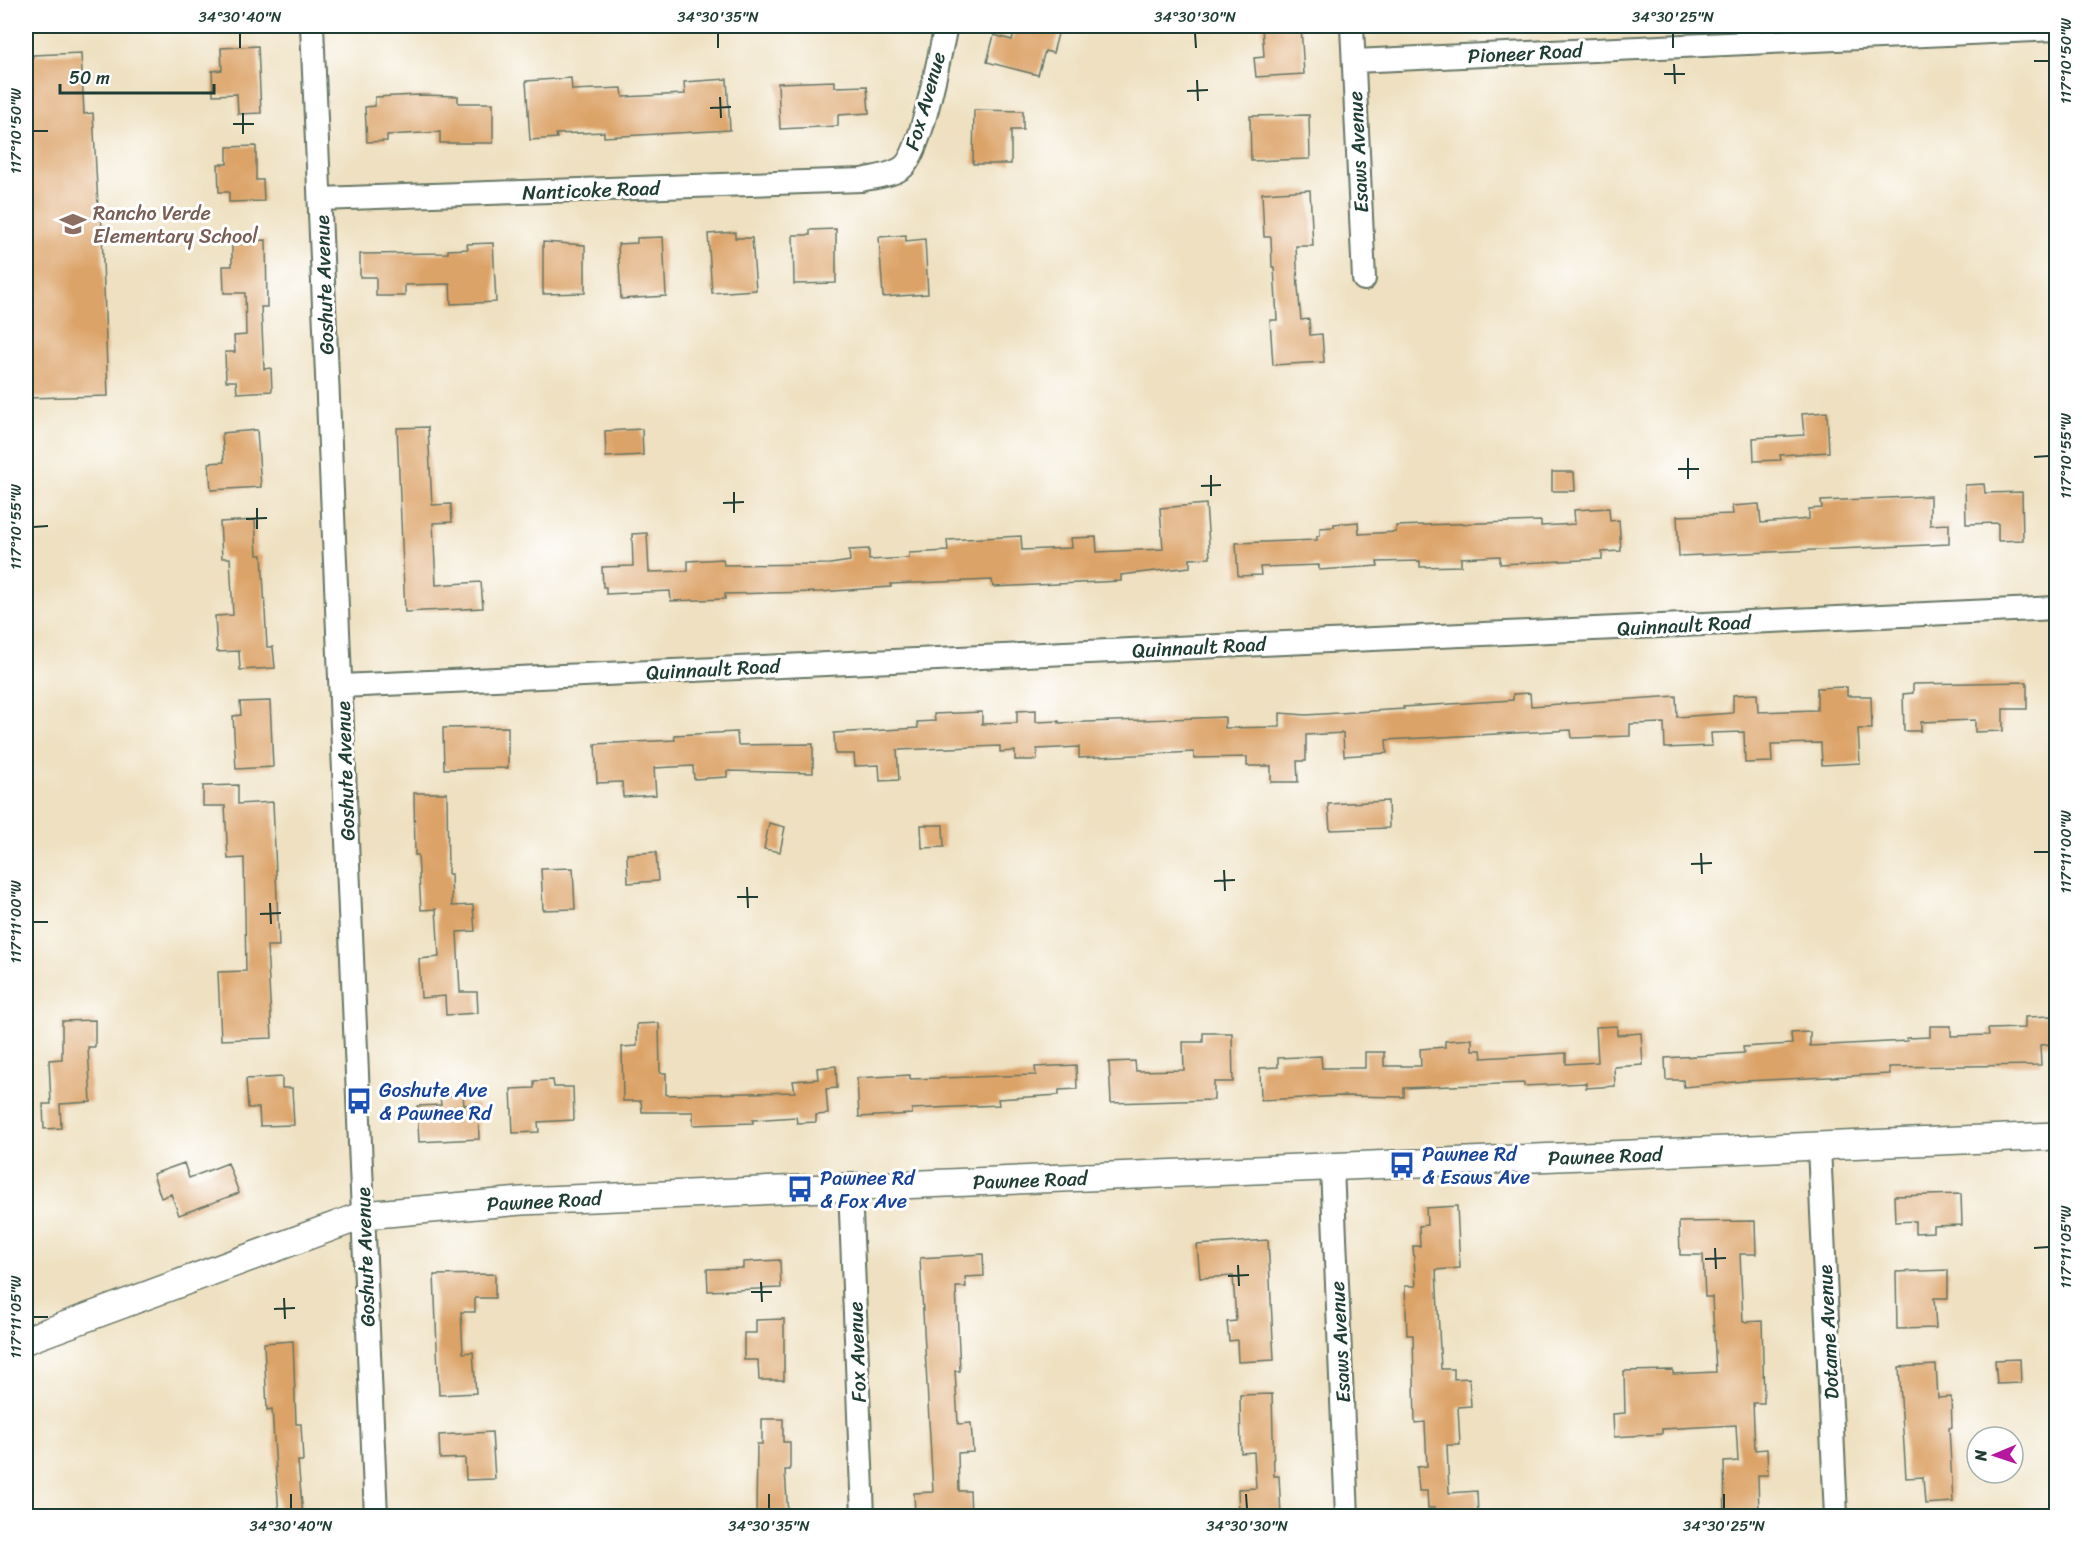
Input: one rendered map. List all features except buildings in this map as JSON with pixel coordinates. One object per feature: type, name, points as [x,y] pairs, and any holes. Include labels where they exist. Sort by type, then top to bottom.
[{"type":"street","name":"Goshute Avenue","points":[[312,26],[376,1516]]},
{"type":"street","name":"Fox Avenue","points":[[861,180],[883,176],[903,167],[911,153],[923,121],[946,26]]},
{"type":"street","name":"Esaws Avenue","points":[[1352,26],[1364,279]]},
{"type":"street","name":"Pioneer Road","points":[[1354,61],[2056,29]]},
{"type":"street","name":"Nanticoke Road","points":[[320,199],[861,180]]},
{"type":"street","name":"Quinnault Road","points":[[341,686],[2056,608]]},
{"type":"street","name":"Pawnee Road","points":[[26,1340],[364,1215],[521,1201],[2056,1136]]},
{"type":"street","name":"Dotame Avenue","points":[[1820,1147],[1836,1516]]},
{"type":"street","name":"Esaws Avenue","points":[[1332,1168],[1347,1516]]},
{"type":"street","name":"Fox Avenue","points":[[850,1187],[863,1516]]},
{"type":"place","name":"Rancho Verde Elementary School","points":[[73,224]]},
{"type":"place","name":"Goshute Ave & Pawnee Rd","points":[[359,1101]]},
{"type":"place","name":"Pawnee Rd & Esaws Ave","points":[[1402,1165]]},
{"type":"place","name":"Pawnee Rd & Fox Ave","points":[[800,1189]]}]
